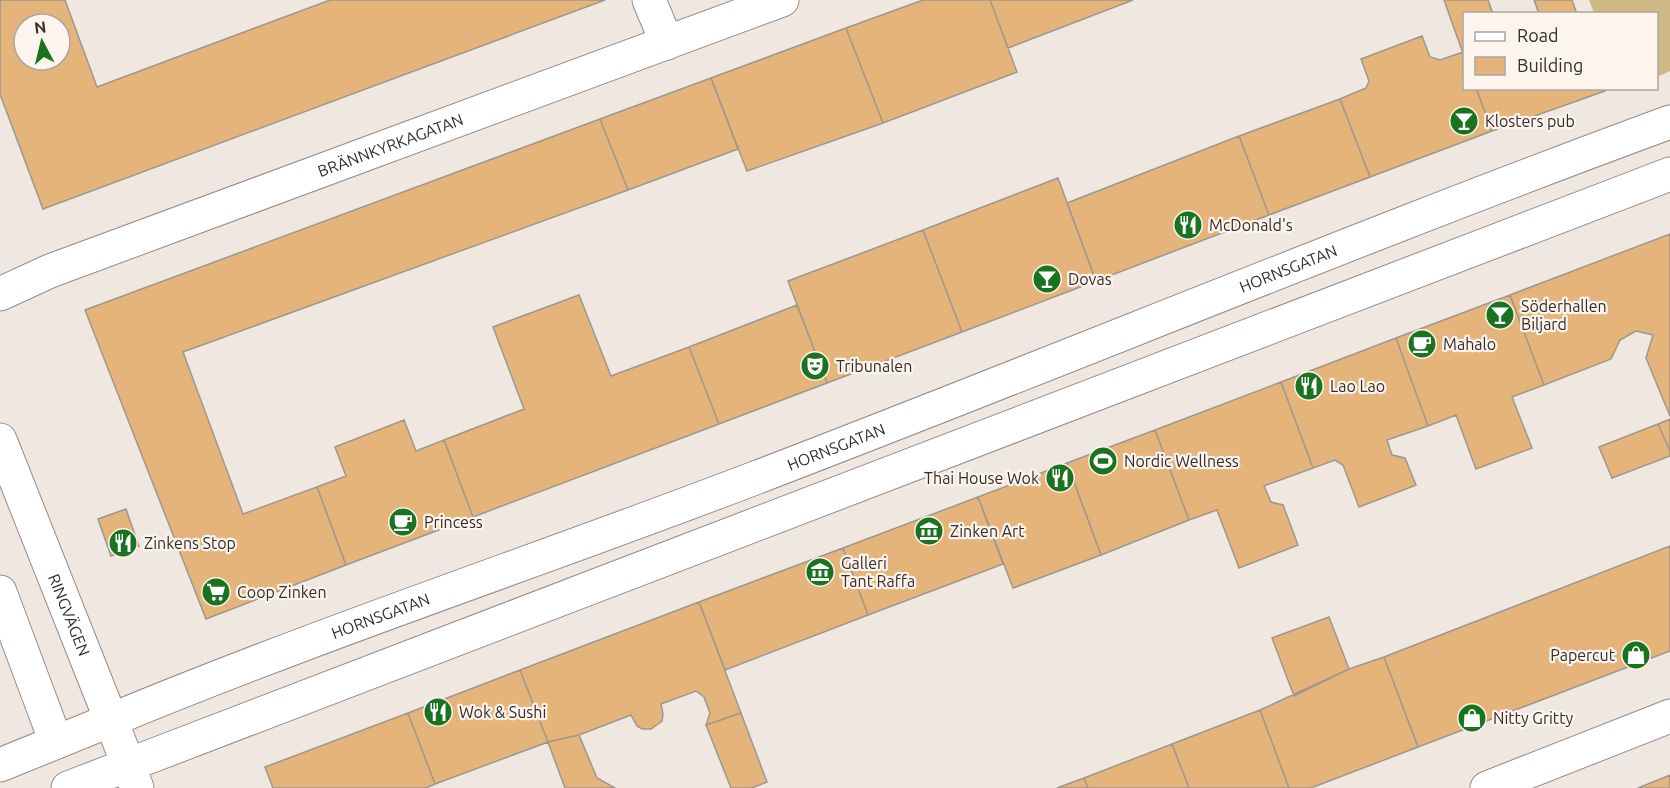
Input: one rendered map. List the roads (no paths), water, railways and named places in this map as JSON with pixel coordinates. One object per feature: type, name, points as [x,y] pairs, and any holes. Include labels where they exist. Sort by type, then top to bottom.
[{"type":"street","points":[[649,0],[667,44]]},
{"type":"street","name":"BRÄNNKYRKAGATAN","points":[[0,294],[50,271],[782,0]]},
{"type":"street","name":"HORNSGATAN","points":[[0,765],[202,682],[755,478],[1386,230],[1670,122]]},
{"type":"street","points":[[0,592],[71,788],[132,776],[1670,174]]},
{"type":"street","name":"RINGVÄGEN","points":[[0,441],[132,776]]},
{"type":"street","points":[[1487,788],[1670,716]]},
{"type":"place","name":"Klosters pub","points":[[1464,121]]},
{"type":"place","name":"McDonald's","points":[[1188,225]]},
{"type":"place","name":"Dovas","points":[[1047,279]]},
{"type":"place","name":"Söderhallen Biljard","points":[[1500,315]]},
{"type":"place","name":"Mahalo","points":[[1422,344]]},
{"type":"place","name":"Tribunalen","points":[[815,366]]},
{"type":"place","name":"Lao Lao","points":[[1309,386]]},
{"type":"place","name":"Nordic Wellness","points":[[1103,461]]},
{"type":"place","name":"Thai House Wok","points":[[1060,478]]},
{"type":"place","name":"Princess","points":[[403,522]]},
{"type":"place","name":"Zinken Art","points":[[929,531]]},
{"type":"place","name":"Zinkens Stop","points":[[123,543]]},
{"type":"place","name":"Galleri Tant Raffa","points":[[820,572]]},
{"type":"place","name":"Coop Zinken","points":[[216,592]]},
{"type":"place","name":"Papercut","points":[[1636,655]]},
{"type":"place","name":"Wok & Sushi","points":[[438,712]]},
{"type":"place","name":"Nitty Gritty","points":[[1472,718]]}]
